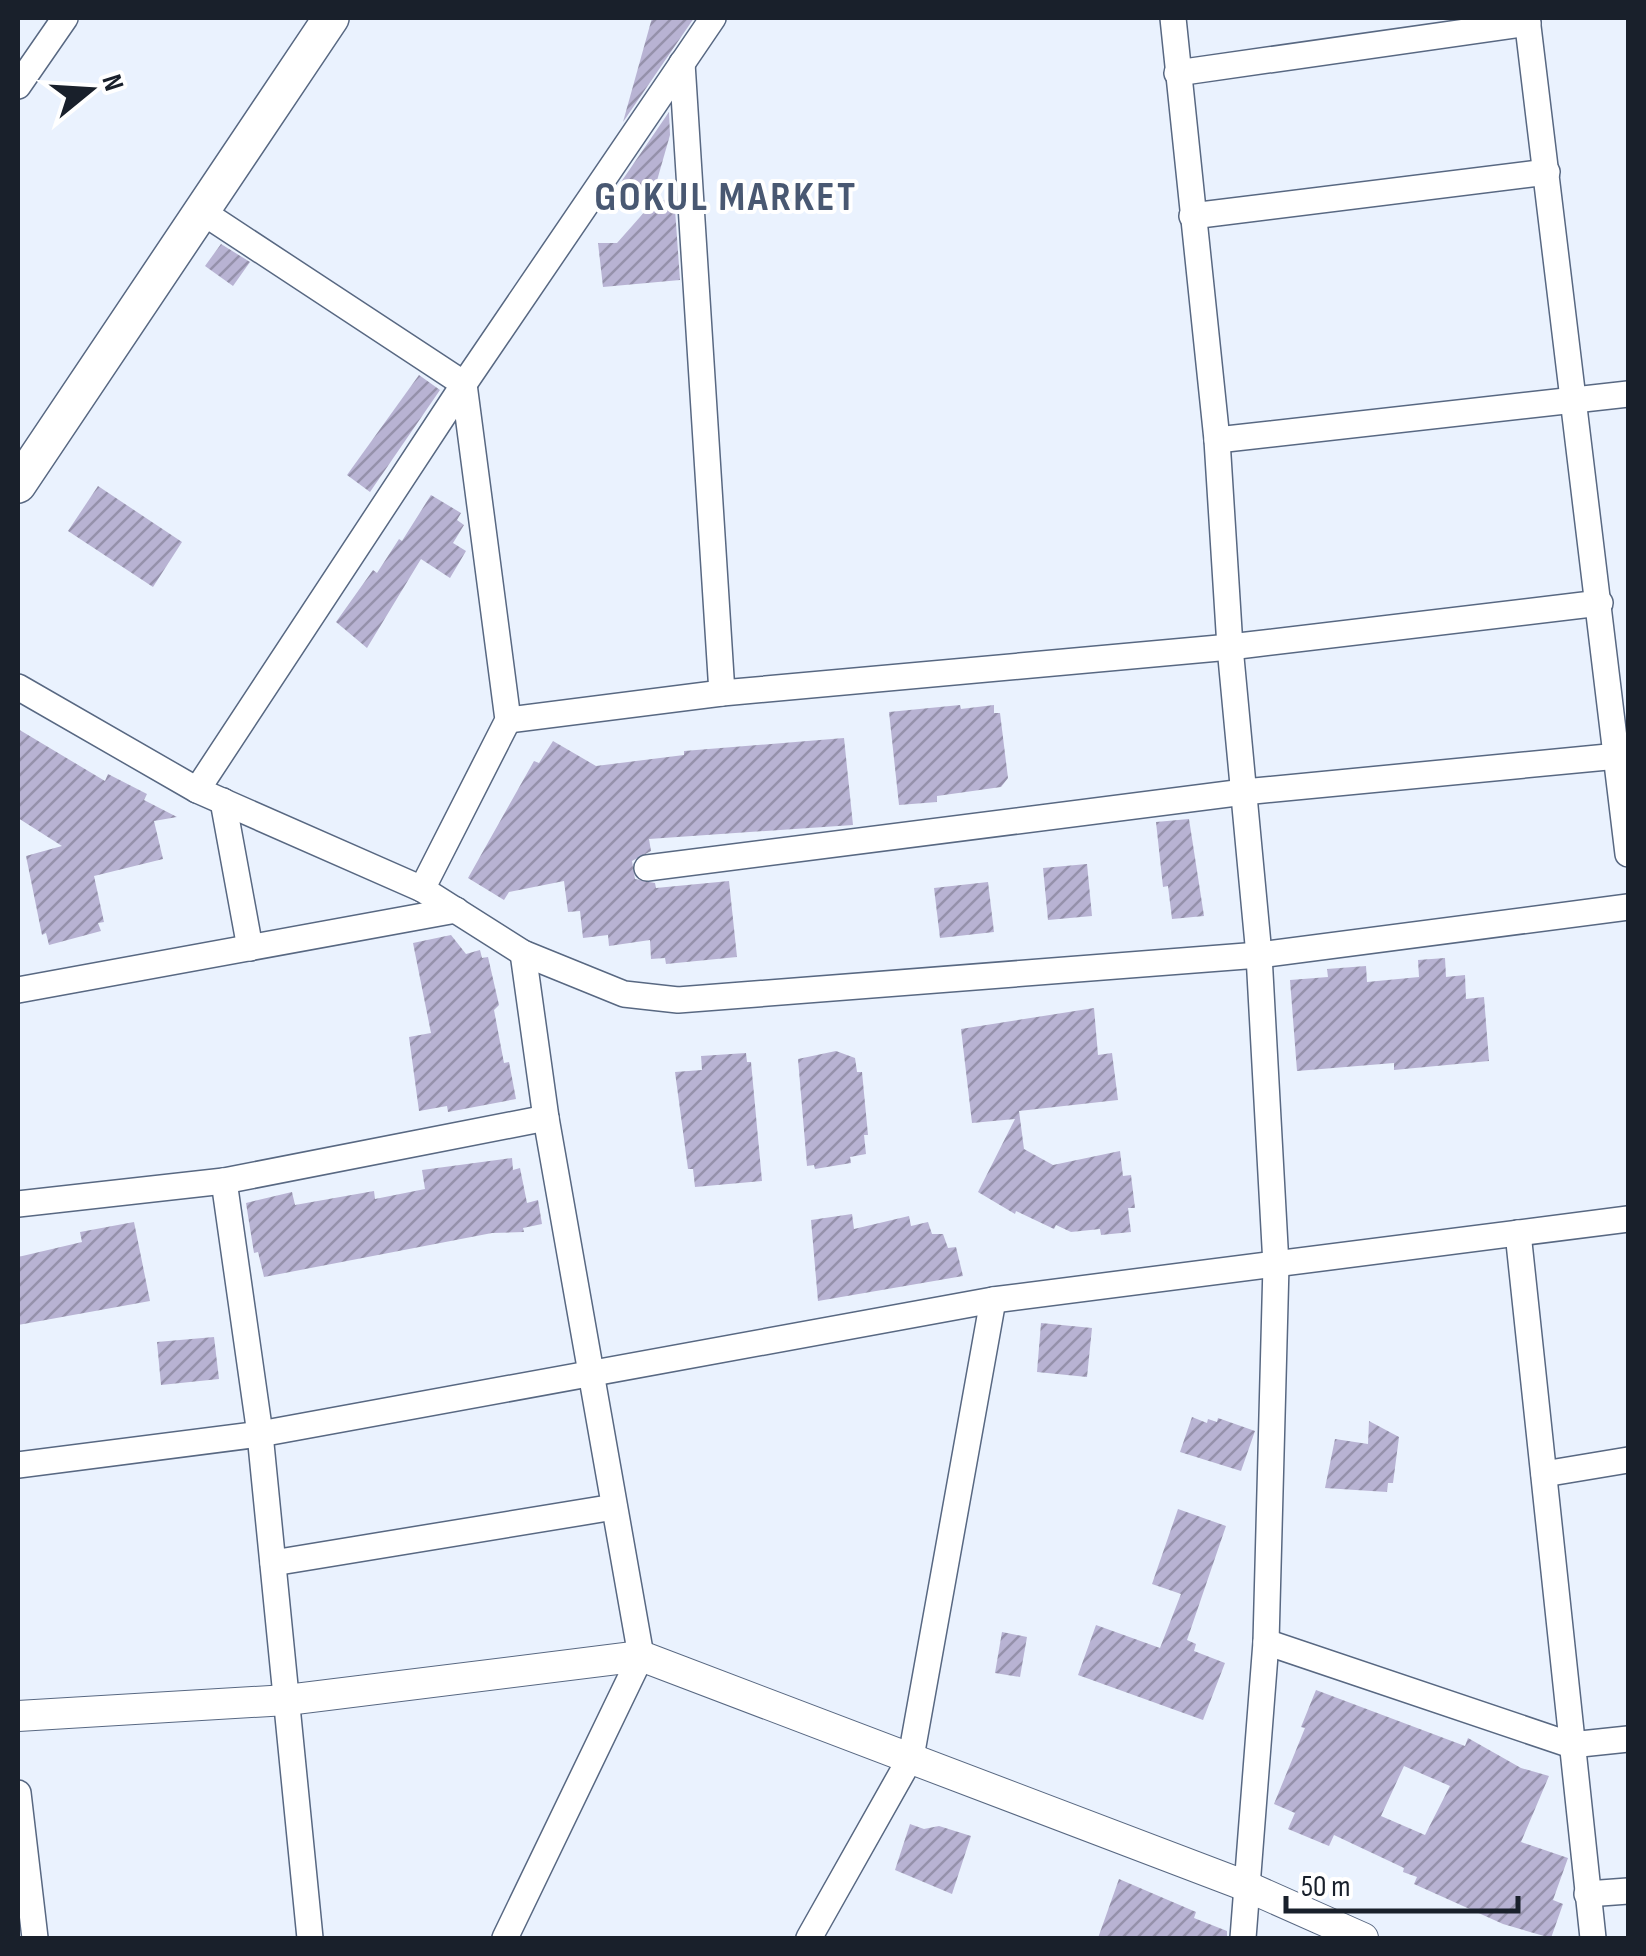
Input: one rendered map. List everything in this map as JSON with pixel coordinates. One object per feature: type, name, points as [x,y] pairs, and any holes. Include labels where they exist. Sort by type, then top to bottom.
[{"type":"main road","points":[[18,484],[332,18]]},
{"type":"street","points":[[18,86],[65,18]]},
{"type":"street","points":[[198,790],[464,384],[713,18]]},
{"type":"street","points":[[1173,18],[1216,440],[1230,647],[1259,955],[1276,1266],[1266,1642],[1243,1938]]},
{"type":"street","points":[[1177,73],[1528,20],[1578,404],[1628,854]]},
{"type":"street","points":[[682,63],[722,693]]},
{"type":"street","points":[[1192,216],[1547,172]]},
{"type":"street","points":[[201,211],[464,384],[508,720],[422,890]]},
{"type":"street","points":[[1216,440],[1578,404],[1628,394]]},
{"type":"street","points":[[508,720],[722,693],[1230,647],[1600,603]]},
{"type":"street","points":[[18,688],[198,790],[422,890],[523,954],[624,994],[678,1000],[1259,955],[1628,906]]},
{"type":"street","points":[[648,868],[1244,792],[1618,756]]},
{"type":"street","points":[[223,801],[250,948]]},
{"type":"street","points":[[18,990],[456,910]]},
{"type":"street","points":[[505,1938],[641,1656],[546,1118],[523,954]]},
{"type":"street","points":[[18,1204],[224,1181],[546,1118]]},
{"type":"street","points":[[224,1181],[260,1434],[310,1938]]},
{"type":"street","points":[[18,1465],[260,1434],[993,1300],[1628,1219]]},
{"type":"street","points":[[1518,1234],[1592,1938]]},
{"type":"street","points":[[808,1938],[911,1758],[993,1300]]},
{"type":"street","points":[[1544,1474],[1628,1460]]},
{"type":"street","points":[[273,1563],[614,1507]]},
{"type":"street","points":[[1266,1642],[1571,1745],[1628,1740]]},
{"type":"street","points":[[18,1716],[287,1700],[641,1656],[1246,1886],[1363,1938]]},
{"type":"street","points":[[18,1794],[35,1938]]},
{"type":"street","points":[[1587,1894],[1628,1891]]},
{"type":"building","points":[[652,18],[694,18],[623,122]]},
{"type":"building","points":[[669,112],[670,135],[654,191],[621,182]]},
{"type":"building","points":[[674,195],[680,280],[603,287],[598,243],[617,243],[648,208]]},
{"type":"building","points":[[221,244],[250,262],[233,286],[205,266]]},
{"type":"building","points":[[419,375],[440,390],[370,492],[347,475]]},
{"type":"building","points":[[98,486],[182,542],[153,587],[68,531]]},
{"type":"building","points":[[431,495],[461,513],[457,520],[464,525],[453,543],[466,551],[450,578],[421,559],[367,648],[336,622],[373,570],[377,573],[399,539],[402,541]]},
{"type":"building","points":[[960,705],[961,709],[994,705],[994,713],[1000,713],[1008,778],[1001,787],[937,796],[937,802],[899,805],[889,712]]},
{"type":"building","points":[[18,729],[105,781],[108,774],[147,794],[144,800],[177,817],[154,821],[163,859],[94,876],[104,922],[98,923],[101,931],[49,945],[46,933],[42,935],[26,856],[62,846],[18,818]]},
{"type":"building","points":[[844,738],[853,825],[649,839],[651,851],[632,861],[635,879],[655,883],[656,888],[729,881],[737,957],[666,964],[665,958],[651,959],[650,940],[609,946],[608,935],[583,938],[580,911],[568,912],[564,881],[509,892],[504,900],[468,878],[534,761],[539,763],[553,741],[596,766],[684,755],[684,751]]},
{"type":"building","points":[[1189,819],[1204,916],[1172,919],[1168,886],[1163,887],[1156,822]]},
{"type":"building","points":[[1087,864],[1092,916],[1048,920],[1043,868]]},
{"type":"building","points":[[988,882],[994,932],[940,938],[934,888]]},
{"type":"building","points":[[451,935],[466,954],[480,950],[482,958],[488,957],[499,1005],[494,1010],[504,1063],[509,1062],[516,1099],[448,1112],[447,1106],[419,1111],[409,1037],[431,1033],[413,943]]},
{"type":"building","points":[[1445,958],[1446,977],[1465,975],[1466,999],[1484,997],[1489,1061],[1394,1070],[1394,1063],[1297,1071],[1290,980],[1328,977],[1327,969],[1366,966],[1367,982],[1419,977],[1418,960]]},
{"type":"building","points":[[1094,1008],[1098,1055],[1112,1053],[1118,1100],[1019,1111],[1024,1149],[1053,1165],[1120,1151],[1123,1176],[1131,1175],[1135,1208],[1128,1208],[1131,1232],[1101,1235],[1100,1229],[1071,1232],[1056,1225],[1054,1229],[1016,1211],[1015,1214],[978,1192],[1015,1119],[972,1123],[961,1029]]},
{"type":"building","points":[[836,1051],[855,1058],[857,1072],[862,1072],[866,1154],[850,1157],[851,1163],[815,1169],[814,1165],[807,1166],[798,1059]]},
{"type":"building","points":[[746,1053],[747,1062],[751,1062],[762,1181],[695,1187],[693,1169],[688,1169],[675,1072],[702,1070],[701,1056]]},
{"type":"building","points":[[512,1158],[513,1170],[520,1168],[527,1203],[538,1200],[542,1224],[523,1228],[524,1232],[492,1233],[264,1277],[258,1252],[254,1253],[246,1203],[292,1192],[295,1205],[374,1191],[375,1199],[425,1189],[422,1170]]},
{"type":"building","points":[[852,1214],[854,1229],[909,1216],[911,1226],[928,1222],[932,1234],[943,1234],[948,1248],[956,1247],[963,1276],[818,1301],[811,1220]]},
{"type":"building","points":[[134,1222],[150,1301],[18,1325],[18,1257],[82,1242],[80,1232]]},
{"type":"building","points":[[1041,1323],[1092,1328],[1087,1377],[1037,1372]]},
{"type":"building","points":[[214,1337],[219,1379],[161,1385],[157,1342]]},
{"type":"building","points":[[1192,1417],[1207,1423],[1208,1419],[1217,1422],[1218,1418],[1255,1431],[1241,1471],[1180,1452]]},
{"type":"building","points":[[1369,1421],[1399,1437],[1393,1483],[1388,1483],[1387,1492],[1325,1488],[1335,1439],[1368,1444]]},
{"type":"building","points":[[1178,1509],[1226,1526],[1187,1640],[1196,1644],[1194,1651],[1225,1663],[1203,1720],[1078,1675],[1096,1625],[1160,1648],[1181,1594],[1152,1584]]},
{"type":"building","points":[[1002,1632],[1027,1637],[1020,1677],[995,1673]]},
{"type":"building","points":[[1316,1690],[1465,1746],[1468,1738],[1521,1768],[1549,1776],[1521,1842],[1568,1858],[1553,1900],[1563,1904],[1551,1938],[1503,1924],[1414,1884],[1417,1877],[1403,1872],[1404,1868],[1334,1835],[1329,1846],[1288,1829],[1295,1813],[1274,1804],[1305,1728],[1301,1727]],"holes":[[[1404,1766],[1450,1786],[1425,1835],[1381,1816]]]},
{"type":"building","points":[[910,1824],[924,1829],[939,1826],[971,1836],[952,1894],[895,1870]]},
{"type":"building","points":[[1119,1879],[1196,1912],[1194,1918],[1227,1931],[1227,1938],[1098,1938]]},
{"type":"district","name":"GOKUL MARKET","points":[[726,195]]}]
